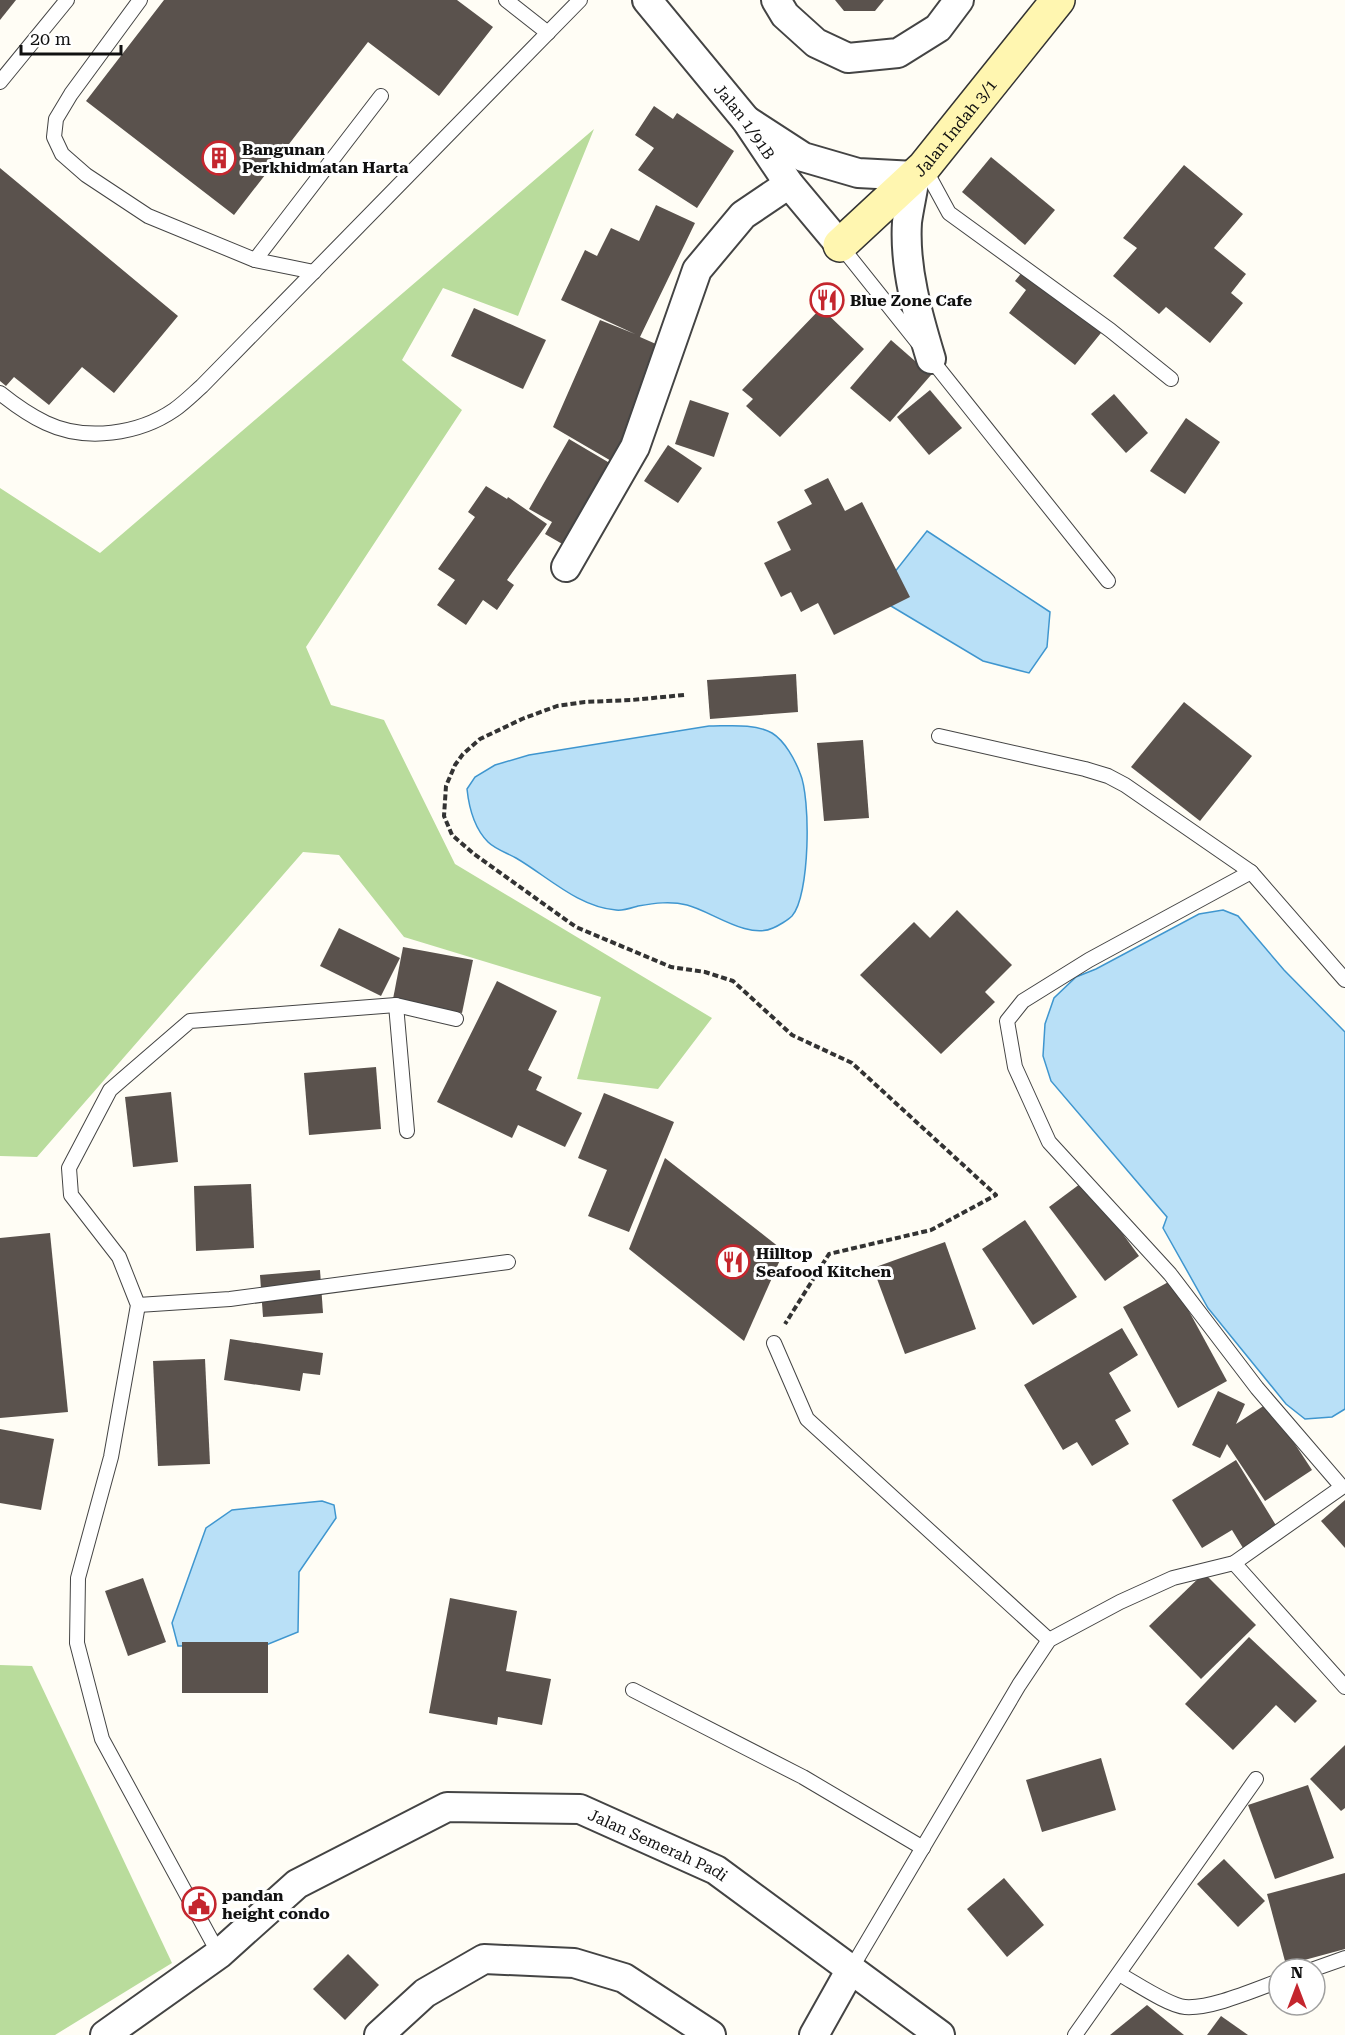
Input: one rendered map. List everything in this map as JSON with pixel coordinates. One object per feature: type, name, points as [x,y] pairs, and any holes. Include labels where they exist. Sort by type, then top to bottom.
[{"type":"street","name":"Jalan 1/91B","points":[[647,0],[746,120],[789,184],[840,245]]},
{"type":"street","points":[[776,0],[785,15],[816,43],[848,58],[898,53],[938,28],[959,0]]},
{"type":"street","name":"Jalan Indah 3/1","points":[[840,245],[919,172],[1058,0]]},
{"type":"street","points":[[746,120],[803,158],[858,173],[919,172],[907,223],[910,269],[917,314],[932,359]]},
{"type":"street","points":[[566,567],[635,447],[697,270],[743,215],[789,184]]},
{"type":"street","name":"Jalan Semerah Padi","points":[[105,2035],[219,1954],[297,1884],[447,1807],[580,1809],[716,1870],[940,2035]]},
{"type":"street","points":[[379,2035],[425,1993],[484,1959],[574,1963],[624,1978],[711,2035]]},
{"type":"street","points":[[814,2035],[852,1969]]},
{"type":"lane","points":[[0,82],[67,0]]},
{"type":"lane","points":[[140,0],[70,94],[56,119],[54,137],[62,154],[86,175],[148,216],[255,260],[314,272]]},
{"type":"lane","points":[[506,0],[548,33]]},
{"type":"lane","points":[[0,393],[22,411],[48,424],[78,432],[110,433],[144,426],[174,410],[202,386],[580,0]]},
{"type":"lane","points":[[255,260],[381,96]]},
{"type":"lane","points":[[919,172],[949,213],[1110,330],[1171,379]]},
{"type":"lane","points":[[840,245],[1107,581]]},
{"type":"lane","points":[[939,736],[1085,769],[1125,785],[1251,872],[1345,980]]},
{"type":"lane","points":[[852,1969],[1019,1684],[1049,1640],[1120,1602],[1173,1578],[1234,1563],[1343,1488],[1257,1388],[1170,1274],[1049,1142],[1015,1067],[1007,1021],[1023,1001],[1089,960],[1251,872]]},
{"type":"lane","points":[[396,1005],[407,1131]]},
{"type":"lane","points":[[219,1954],[102,1738],[77,1643],[78,1578],[111,1456],[138,1305],[119,1257],[70,1195],[69,1168],[110,1089],[190,1021],[396,1005],[456,1019]]},
{"type":"lane","points":[[138,1305],[230,1299],[508,1262]]},
{"type":"lane","points":[[774,1342],[807,1419],[1049,1640]]},
{"type":"lane","points":[[1234,1563],[1345,1687]]},
{"type":"lane","points":[[633,1690],[803,1777],[923,1848]]},
{"type":"lane","points":[[1075,2035],[1256,1779]]},
{"type":"lane","points":[[1327,1964],[1345,1958]]},
{"type":"lane","points":[[1119,1974],[1172,2003],[1184,2007],[1221,2001],[1267,1985]]},
{"type":"path","points":[[684,695],[557,706],[522,719],[480,739],[463,754],[455,765],[446,786],[444,816],[452,835],[474,854],[576,927],[672,967],[705,972],[733,981],[792,1035],[852,1063],[996,1195],[931,1230],[829,1254],[774,1342]]},
{"type":"green space","points":[[594,129],[518,316],[443,288],[402,360],[462,410],[306,647],[331,705],[384,720],[455,864],[712,1018],[658,1089],[577,1079],[601,997],[404,937],[339,855],[303,852],[37,1157],[0,1156],[0,488],[100,553]]},
{"type":"green space","points":[[0,1665],[32,1666],[172,1963],[55,2035],[0,2035]]},
{"type":"water","points":[[927,531],[1050,612],[1047,647],[1029,673],[983,661],[886,603],[890,578]]},
{"type":"water","points":[[709,726],[749,726],[772,733],[785,746],[800,773],[804,786],[807,824],[802,889],[798,905],[792,916],[773,928],[763,931],[741,928],[697,908],[681,904],[657,903],[619,910],[602,908],[563,890],[516,858],[498,849],[483,836],[473,817],[467,789],[475,777],[495,765],[529,755]]},
{"type":"water","points":[[1223,910],[1238,916],[1284,970],[1345,1032],[1345,1409],[1332,1417],[1305,1419],[1286,1404],[1208,1308],[1163,1228],[1167,1217],[1051,1081],[1043,1056],[1045,1024],[1054,998],[1076,977],[1096,969],[1199,914]]},
{"type":"water","points":[[322,1501],[334,1505],[336,1518],[299,1572],[298,1632],[266,1645],[178,1646],[172,1623],[206,1528],[232,1510]]},
{"type":"building","points":[[0,0],[16,0],[0,20]]},
{"type":"building","name":"Bangunan Perkhidmatan Harta","points":[[164,0],[457,0],[493,27],[439,96],[368,42],[234,215],[86,101]]},
{"type":"building","points":[[835,0],[884,0],[875,11],[844,11]]},
{"type":"building","points":[[654,106],[673,119],[677,113],[734,151],[697,208],[638,170],[654,148],[635,135]]},
{"type":"building","points":[[991,157],[1055,210],[1025,245],[962,192]]},
{"type":"building","points":[[1184,165],[1243,214],[1214,248],[1246,274],[1231,293],[1243,303],[1210,343],[1166,307],[1159,314],[1113,276],[1137,248],[1123,238]]},
{"type":"building","points":[[0,168],[178,316],[114,393],[82,367],[49,405],[14,377],[6,386],[0,381]]},
{"type":"building","points":[[656,205],[695,223],[640,337],[665,348],[613,462],[553,427],[600,320],[635,334],[561,300],[585,250],[597,256],[611,228],[639,241]]},
{"type":"building","points":[[1027,266],[1105,328],[1075,365],[1009,313],[1026,290],[1015,281]]},
{"type":"building","points":[[474,308],[546,340],[523,389],[451,356]]},
{"type":"building","points":[[821,308],[864,349],[780,437],[746,406],[753,399],[742,390]]},
{"type":"building","points":[[891,340],[931,375],[890,422],[850,388]]},
{"type":"building","points":[[930,390],[962,428],[929,455],[897,417]]},
{"type":"building","points":[[1114,394],[1148,433],[1126,453],[1091,414]]},
{"type":"building","points":[[690,400],[729,413],[714,457],[675,444]]},
{"type":"building","points":[[1186,418],[1220,442],[1185,494],[1150,471]]},
{"type":"building","points":[[569,439],[613,465],[571,549],[545,534],[552,522],[529,509]]},
{"type":"building","points":[[668,445],[702,468],[678,503],[644,481]]},
{"type":"building","points":[[828,478],[845,511],[862,502],[910,597],[834,635],[818,603],[801,612],[791,592],[781,597],[764,563],[791,550],[777,522],[812,504],[804,490]]},
{"type":"building","points":[[486,486],[507,499],[508,497],[547,524],[507,580],[514,585],[497,610],[483,600],[466,625],[437,605],[455,580],[438,569],[475,517],[468,512]]},
{"type":"building","points":[[796,674],[798,712],[710,719],[707,680]]},
{"type":"building","points":[[1184,702],[1252,756],[1200,821],[1131,767]]},
{"type":"building","points":[[863,740],[869,818],[824,821],[817,743]]},
{"type":"building","points":[[957,910],[1012,965],[985,992],[995,1002],[941,1054],[860,975],[914,922],[930,938]]},
{"type":"building","points":[[339,928],[400,958],[381,996],[320,966]]},
{"type":"building","points":[[403,947],[473,960],[462,1013],[393,999]]},
{"type":"building","points":[[497,981],[557,1011],[528,1070],[542,1077],[536,1090],[582,1113],[565,1147],[518,1125],[512,1138],[437,1102]]},
{"type":"building","points":[[376,1067],[381,1129],[309,1135],[304,1073]]},
{"type":"building","points":[[171,1092],[178,1162],[133,1167],[125,1097]]},
{"type":"building","points":[[604,1093],[674,1122],[629,1232],[588,1216],[607,1170],[578,1158]]},
{"type":"building","points":[[665,1158],[784,1251],[744,1341],[629,1249]]},
{"type":"building","points":[[1084,1181],[1139,1256],[1105,1281],[1049,1207]]},
{"type":"building","points":[[251,1184],[254,1248],[196,1251],[194,1186]]},
{"type":"building","points":[[1025,1220],[1077,1297],[1033,1325],[982,1249]]},
{"type":"building","points":[[50,1233],[68,1412],[0,1418],[0,1238]]},
{"type":"building","points":[[945,1242],[976,1329],[905,1354],[873,1268]]},
{"type":"building","points":[[320,1270],[323,1313],[263,1317],[260,1275]]},
{"type":"building","points":[[1172,1280],[1227,1381],[1178,1408],[1123,1307]]},
{"type":"building","points":[[1122,1328],[1138,1355],[1109,1373],[1131,1411],[1115,1420],[1129,1444],[1092,1466],[1077,1442],[1063,1450],[1024,1385]]},
{"type":"building","points":[[230,1339],[323,1353],[320,1375],[303,1373],[300,1391],[224,1380]]},
{"type":"building","points":[[205,1359],[210,1464],[158,1466],[153,1361]]},
{"type":"building","points":[[1218,1391],[1245,1404],[1236,1424],[1268,1403],[1312,1470],[1265,1501],[1227,1444],[1220,1458],[1192,1445]]},
{"type":"building","points":[[0,1429],[54,1439],[41,1510],[0,1503]]},
{"type":"building","points":[[1236,1460],[1277,1527],[1243,1548],[1232,1530],[1202,1548],[1172,1500]]},
{"type":"building","points":[[1345,1500],[1345,1548],[1321,1521]]},
{"type":"building","points":[[1204,1573],[1256,1625],[1201,1679],[1149,1626]]},
{"type":"building","points":[[143,1578],[166,1642],[128,1656],[105,1591]]},
{"type":"building","points":[[450,1598],[517,1611],[506,1671],[551,1679],[542,1725],[498,1717],[497,1725],[429,1713]]},
{"type":"building","points":[[1249,1637],[1317,1701],[1295,1723],[1276,1705],[1233,1750],[1185,1704]]},
{"type":"building","points":[[182,1642],[268,1642],[268,1693],[182,1693]]},
{"type":"building","points":[[1345,1745],[1345,1808],[1341,1811],[1310,1779]]},
{"type":"building","points":[[1101,1758],[1116,1810],[1042,1832],[1026,1780]]},
{"type":"building","points":[[1308,1785],[1334,1858],[1275,1879],[1248,1805]]},
{"type":"building","points":[[1224,1859],[1265,1901],[1238,1927],[1197,1884]]},
{"type":"building","points":[[1345,1873],[1345,1949],[1316,1957],[1284,1957],[1267,1894]]},
{"type":"building","points":[[1004,1878],[1044,1925],[1007,1957],[967,1909]]},
{"type":"building","points":[[348,1954],[379,1985],[345,2020],[313,1989]]},
{"type":"building","points":[[1147,2005],[1184,2035],[1110,2035]]},
{"type":"building","points":[[1221,2016],[1248,2035],[1207,2035]]},
{"type":"place","name":"Bangunan Perkhidmatan Harta","points":[[219,158]]},
{"type":"place","name":"Blue Zone Cafe","points":[[827,300]]},
{"type":"place","name":"Hilltop Seafood Kitchen","points":[[733,1262]]},
{"type":"place","name":"pandan height condo","points":[[199,1904]]}]
